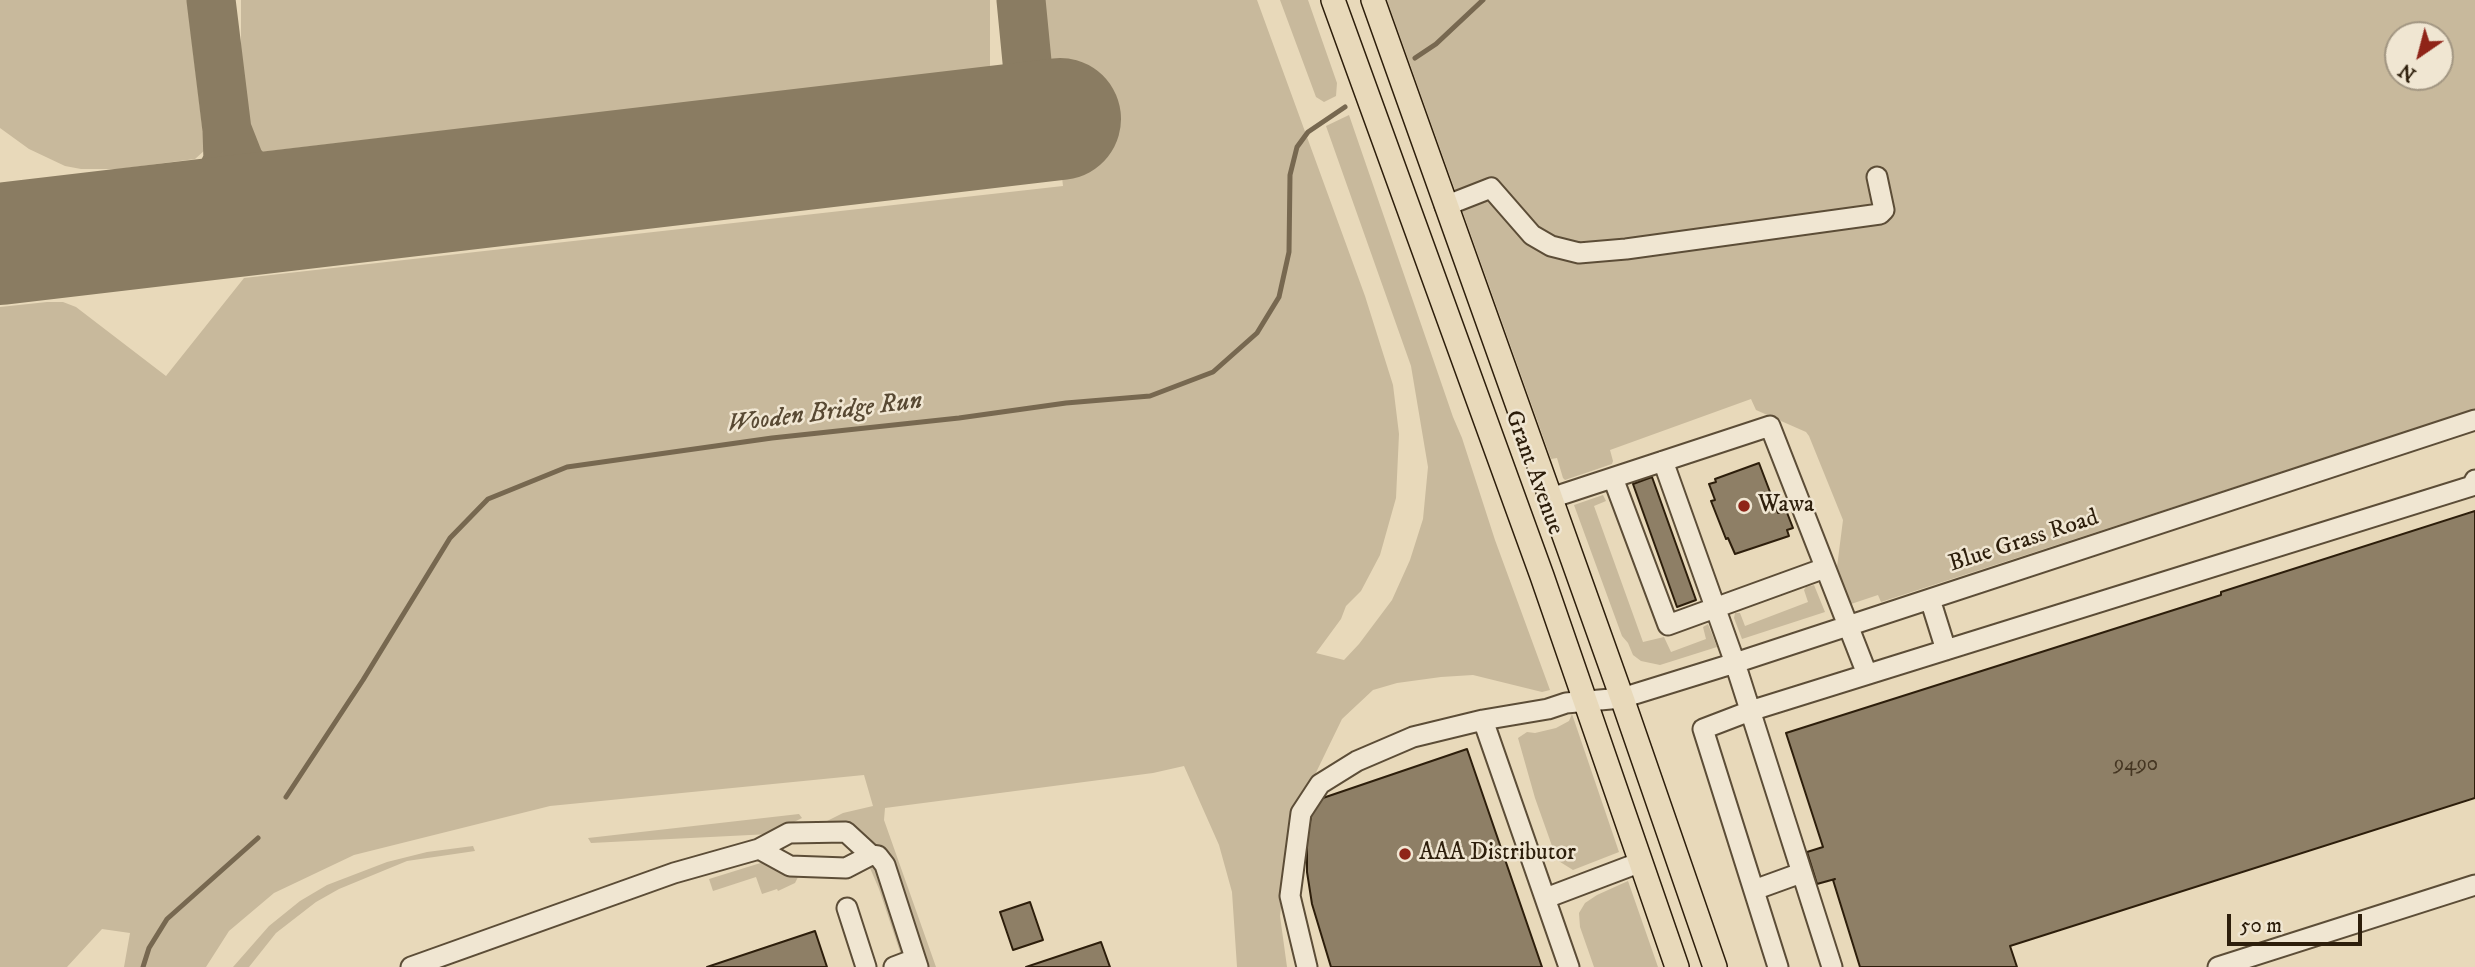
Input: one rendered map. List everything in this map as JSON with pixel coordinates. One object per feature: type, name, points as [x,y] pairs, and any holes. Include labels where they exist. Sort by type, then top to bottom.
[{"type":"main road","name":"Grant Avenue","points":[[1333,0],[1585,700],[1677,967]]},
{"type":"main road","name":"Grant Avenue","points":[[1373,0],[1715,967]]},
{"type":"street","points":[[1445,206],[1492,188],[1532,235],[1551,246],[1578,253],[1626,249],[1880,214],[1884,210],[1877,177]]},
{"type":"street","name":"Blue Grass Road","points":[[1307,967],[1290,896],[1301,813],[1320,784],[1357,761],[1413,737],[1483,720],[1548,709],[1566,703],[1622,698],[2475,420]]},
{"type":"street","points":[[1551,498],[1770,426],[1867,674]]},
{"type":"street","points":[[1663,461],[1735,663],[1832,967]]},
{"type":"street","points":[[1613,478],[1668,625],[1825,568]]},
{"type":"street","points":[[1778,967],[1703,729],[1750,711],[1867,674],[2472,486],[2475,480]]},
{"type":"street","points":[[1930,599],[1946,650]]},
{"type":"street","points":[[1483,720],[1569,967]]},
{"type":"street","points":[[411,967],[674,873],[759,849],[789,833],[846,832],[885,864],[917,963],[894,967]]},
{"type":"street","points":[[759,849],[790,866],[846,868],[871,855]]},
{"type":"street","points":[[1546,898],[1641,862]]},
{"type":"street","points":[[1754,890],[1801,873]]},
{"type":"street","points":[[2218,967],[2475,885]]},
{"type":"street","points":[[846,908],[866,967]]},
{"type":"shaded area","points":[[0,0],[187,0],[205,150],[195,159],[119,169],[81,169],[65,166],[29,149],[0,128]]},
{"type":"shaded area","points":[[241,0],[990,0],[990,68],[261,152],[249,142],[241,84]]},
{"type":"shaded area","points":[[1041,0],[1257,0],[1365,296],[1393,385],[1399,434],[1396,498],[1380,555],[1361,591],[1346,606],[1341,619],[1316,653],[1344,660],[1392,600],[1410,560],[1423,519],[1428,467],[1411,366],[1326,126],[1349,115],[1495,540],[1550,690],[1542,692],[1473,675],[1397,683],[1373,690],[1342,719],[1291,824],[1280,916],[1287,967],[1237,967],[1232,892],[1219,845],[1184,766],[1153,773],[885,808],[884,820],[936,967],[905,967],[867,861],[848,843],[814,832],[823,823],[843,813],[873,806],[864,775],[550,806],[354,855],[274,893],[229,931],[206,967],[124,967],[130,933],[102,929],[67,967],[0,967],[0,307],[63,302],[76,307],[166,376],[244,278],[1063,186]]},
{"type":"shaded area","points":[[1280,0],[1308,0],[1337,83],[1336,96],[1324,102],[1316,97]]},
{"type":"shaded area","points":[[1387,0],[2475,0],[2475,409],[1881,602],[1878,595],[1851,604],[1837,567],[1843,520],[1809,436],[1806,432],[1756,410],[1751,399],[1610,450],[1612,464],[1565,480],[1557,458],[1551,459]]},
{"type":"shaded area","points":[[1603,495],[1606,501],[1594,506],[1643,642],[1664,637],[1671,652],[1706,639],[1703,627],[1708,624],[1717,647],[1660,665],[1641,661],[1633,655],[1622,636],[1574,505]]},
{"type":"shaded area","points":[[1814,585],[1825,612],[1742,639],[1734,618],[1735,613],[1740,613],[1745,626],[1808,602],[1804,590]]},
{"type":"shaded area","points":[[1572,714],[1619,852],[1573,870],[1557,860],[1518,738],[1527,732],[1556,728],[1569,721]]},
{"type":"shaded area","points":[[799,814],[802,818],[770,834],[591,843],[588,838]]},
{"type":"shaded area","points":[[473,846],[475,851],[407,861],[339,889],[316,902],[276,933],[249,967],[233,967],[269,926],[300,901],[327,885],[387,862],[427,852]]},
{"type":"shaded area","points":[[767,861],[799,875],[795,883],[778,891],[777,889],[762,894],[756,877],[713,891],[709,879]]},
{"type":"shaded area","points":[[1628,881],[1658,967],[1594,967],[1580,927],[1579,913],[1585,903],[1597,895]]},
{"type":"building","name":"Wawa","points":[[1759,463],[1778,513],[1786,510],[1793,528],[1787,530],[1789,536],[1735,554],[1711,501],[1715,500],[1709,484],[1716,482],[1715,479]]},
{"type":"building","points":[[1652,477],[1696,600],[1677,607],[1633,484]]},
{"type":"building","points":[[2475,511],[2475,798],[2010,946],[2017,967],[1860,967],[1833,880],[1835,879],[1817,884],[1807,852],[1823,847],[1786,733]]},
{"type":"building","name":"AAA Distributor","points":[[1467,749],[1542,967],[1331,967],[1312,904],[1307,872],[1307,837],[1314,801]]},
{"type":"building","points":[[1030,902],[1043,940],[1013,950],[1000,912]]},
{"type":"building","points":[[815,931],[827,967],[707,967]]},
{"type":"building","points":[[1101,942],[1110,967],[1026,967]]},
{"type":"waterway","name":"Wooden Bridge Run","points":[[1415,58],[1436,44],[1483,0]]},
{"type":"waterway","name":"Wooden Bridge Run","points":[[286,797],[363,680],[450,538],[488,499],[567,467],[772,438],[959,418],[1066,403],[1150,396],[1213,372],[1257,333],[1279,297],[1289,252],[1290,175],[1297,147],[1308,132],[1345,107]]},
{"type":"waterway","name":"Wooden Bridge Run","points":[[143,967],[149,948],[167,919],[258,838]]},
{"type":"taxiway","points":[[211,0],[227,130],[240,163],[262,188],[281,199],[292,203],[332,205]]},
{"type":"taxiway","points":[[1021,0],[1033,123]]},
{"type":"taxiway","points":[[160,224],[185,215],[200,205],[215,188],[228,161],[227,130]]},
{"type":"runway","points":[[0,244],[1060,119]]},
{"type":"place","name":"Wawa","points":[[1744,506]]},
{"type":"place","name":"AAA Distributor","points":[[1405,854]]}]
